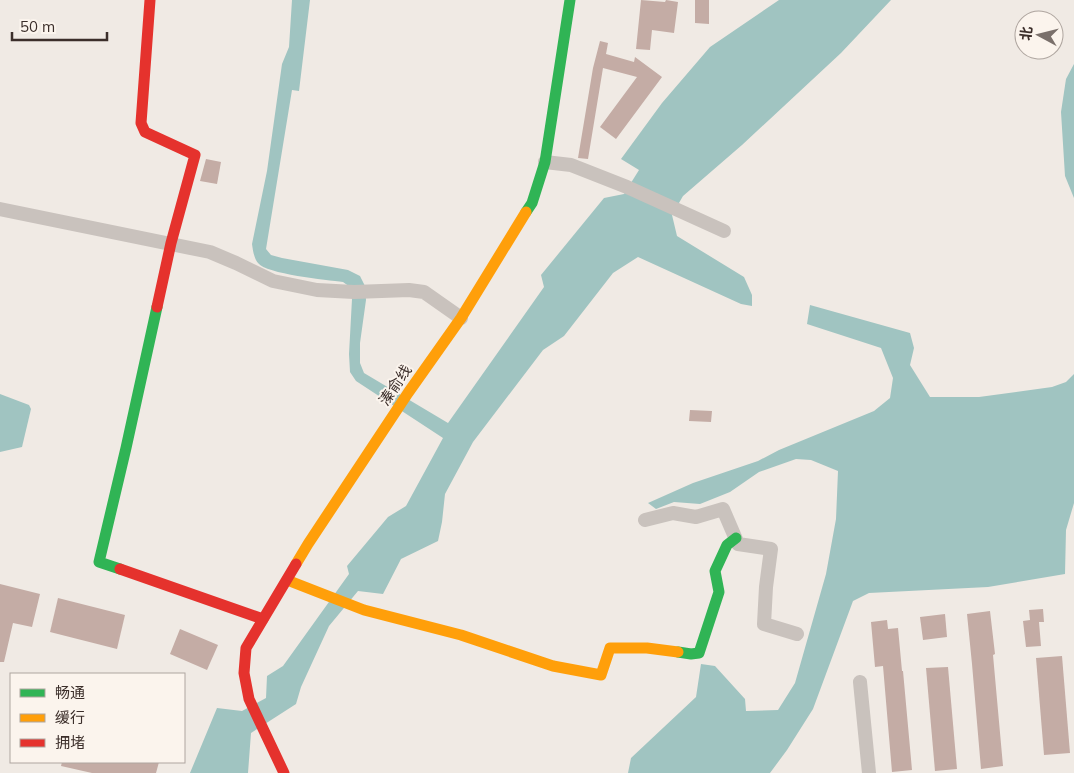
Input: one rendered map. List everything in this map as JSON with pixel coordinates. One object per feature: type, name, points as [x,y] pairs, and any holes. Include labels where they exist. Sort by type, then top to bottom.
[{"type":"street","points":[[150,0],[141,123],[145,132],[195,155],[171,243],[99,562],[263,619]]},
{"type":"street","name":"溱俞线","points":[[284,773],[249,699],[244,674],[246,648],[308,544],[408,392],[461,318],[532,203],[546,162],[570,0]]},
{"type":"street","points":[[546,162],[571,165],[626,187],[724,231]]},
{"type":"street","points":[[0,209],[210,252],[273,282],[317,290],[354,292],[409,290],[424,292],[461,318]]},
{"type":"street","points":[[645,520],[673,514],[696,517],[723,509],[738,544],[771,549],[764,624],[797,634]]},
{"type":"street","points":[[287,580],[364,610],[461,636],[553,666],[601,675],[610,648],[647,648],[691,654],[700,653],[718,592],[715,571],[728,546],[736,538]]},
{"type":"street","points":[[860,682],[869,773]]},
{"type":"water","points":[[292,0],[310,0],[299,91],[292,90],[266,249],[271,255],[348,270],[360,276],[365,286],[366,300],[360,343],[360,363],[364,373],[448,423],[544,287],[541,275],[604,198],[624,194],[639,170],[621,159],[662,103],[710,47],[779,0],[891,0],[841,53],[742,145],[683,196],[672,215],[677,236],[744,277],[752,295],[752,306],[741,304],[638,257],[613,273],[564,336],[543,350],[473,442],[445,494],[438,541],[401,559],[383,594],[358,591],[329,626],[301,687],[296,704],[251,733],[248,773],[190,773],[217,708],[242,711],[266,698],[267,676],[283,666],[349,574],[347,566],[388,517],[406,506],[443,438],[356,381],[350,372],[352,299],[350,287],[343,282],[298,276],[272,270],[263,267],[255,257],[252,244],[267,171],[282,64],[289,47]]},
{"type":"water","points":[[1074,64],[1074,198],[1065,176],[1061,112],[1066,79]]},
{"type":"water","points":[[810,305],[910,333],[914,348],[910,365],[930,397],[979,397],[1052,387],[1066,382],[1074,374],[1074,503],[1066,530],[1065,574],[988,587],[869,593],[853,601],[813,709],[770,773],[628,773],[631,758],[696,697],[701,664],[715,666],[745,699],[746,711],[778,710],[795,683],[826,574],[836,519],[838,471],[811,460],[796,459],[759,472],[730,492],[700,504],[674,502],[656,509],[648,503],[693,483],[758,461],[779,450],[874,411],[890,398],[893,378],[881,348],[807,324]]},
{"type":"water","points":[[0,394],[29,405],[31,409],[22,447],[0,452]]},
{"type":"building","points":[[641,0],[678,2],[674,33],[652,30],[650,50],[636,49]]},
{"type":"building","points":[[695,0],[709,0],[709,24],[695,23]]},
{"type":"building","points":[[600,41],[608,43],[606,54],[634,62],[635,57],[662,77],[616,139],[600,127],[637,77],[603,68],[588,159],[578,158],[593,68]]},
{"type":"building","points":[[206,159],[221,162],[217,184],[200,181]]},
{"type":"building","points":[[690,410],[712,411],[711,422],[689,421]]},
{"type":"building","points":[[0,584],[40,594],[32,627],[13,623],[4,662],[0,662]]},
{"type":"building","points":[[58,598],[125,615],[117,649],[50,632]]},
{"type":"building","points":[[1043,609],[1044,622],[1039,622],[1041,646],[1026,647],[1023,621],[1030,620],[1029,610]]},
{"type":"building","points":[[990,611],[1003,766],[981,769],[967,614]]},
{"type":"building","points":[[945,614],[947,637],[923,640],[920,617]]},
{"type":"building","points":[[887,620],[888,629],[898,628],[912,770],[892,772],[883,666],[875,667],[871,622]]},
{"type":"building","points":[[180,629],[218,645],[207,670],[170,654]]},
{"type":"building","points":[[1062,656],[1070,753],[1044,755],[1036,658]]},
{"type":"building","points":[[948,667],[957,769],[935,771],[926,668]]},
{"type":"building","points":[[62,763],[159,763],[156,773],[92,773],[61,766]]},
{"type":"traffic: fast","points":[[526,212],[532,203],[545,162],[570,0]]},
{"type":"traffic: fast","points":[[120,569],[99,562],[157,307]]},
{"type":"traffic: fast","points":[[678,652],[699,653],[719,592],[715,571],[727,545],[736,538]]},
{"type":"traffic: slow","points":[[296,564],[408,393],[461,318],[526,212]]},
{"type":"traffic: slow","points":[[287,580],[364,610],[461,635],[553,666],[601,675],[610,648],[647,648],[678,652]]},
{"type":"traffic: jam","points":[[150,0],[141,123],[145,132],[195,155],[171,243],[157,307]]},
{"type":"traffic: jam","points":[[284,773],[249,699],[244,673],[246,648],[296,564]]},
{"type":"traffic: jam","points":[[120,569],[263,619]]}]
